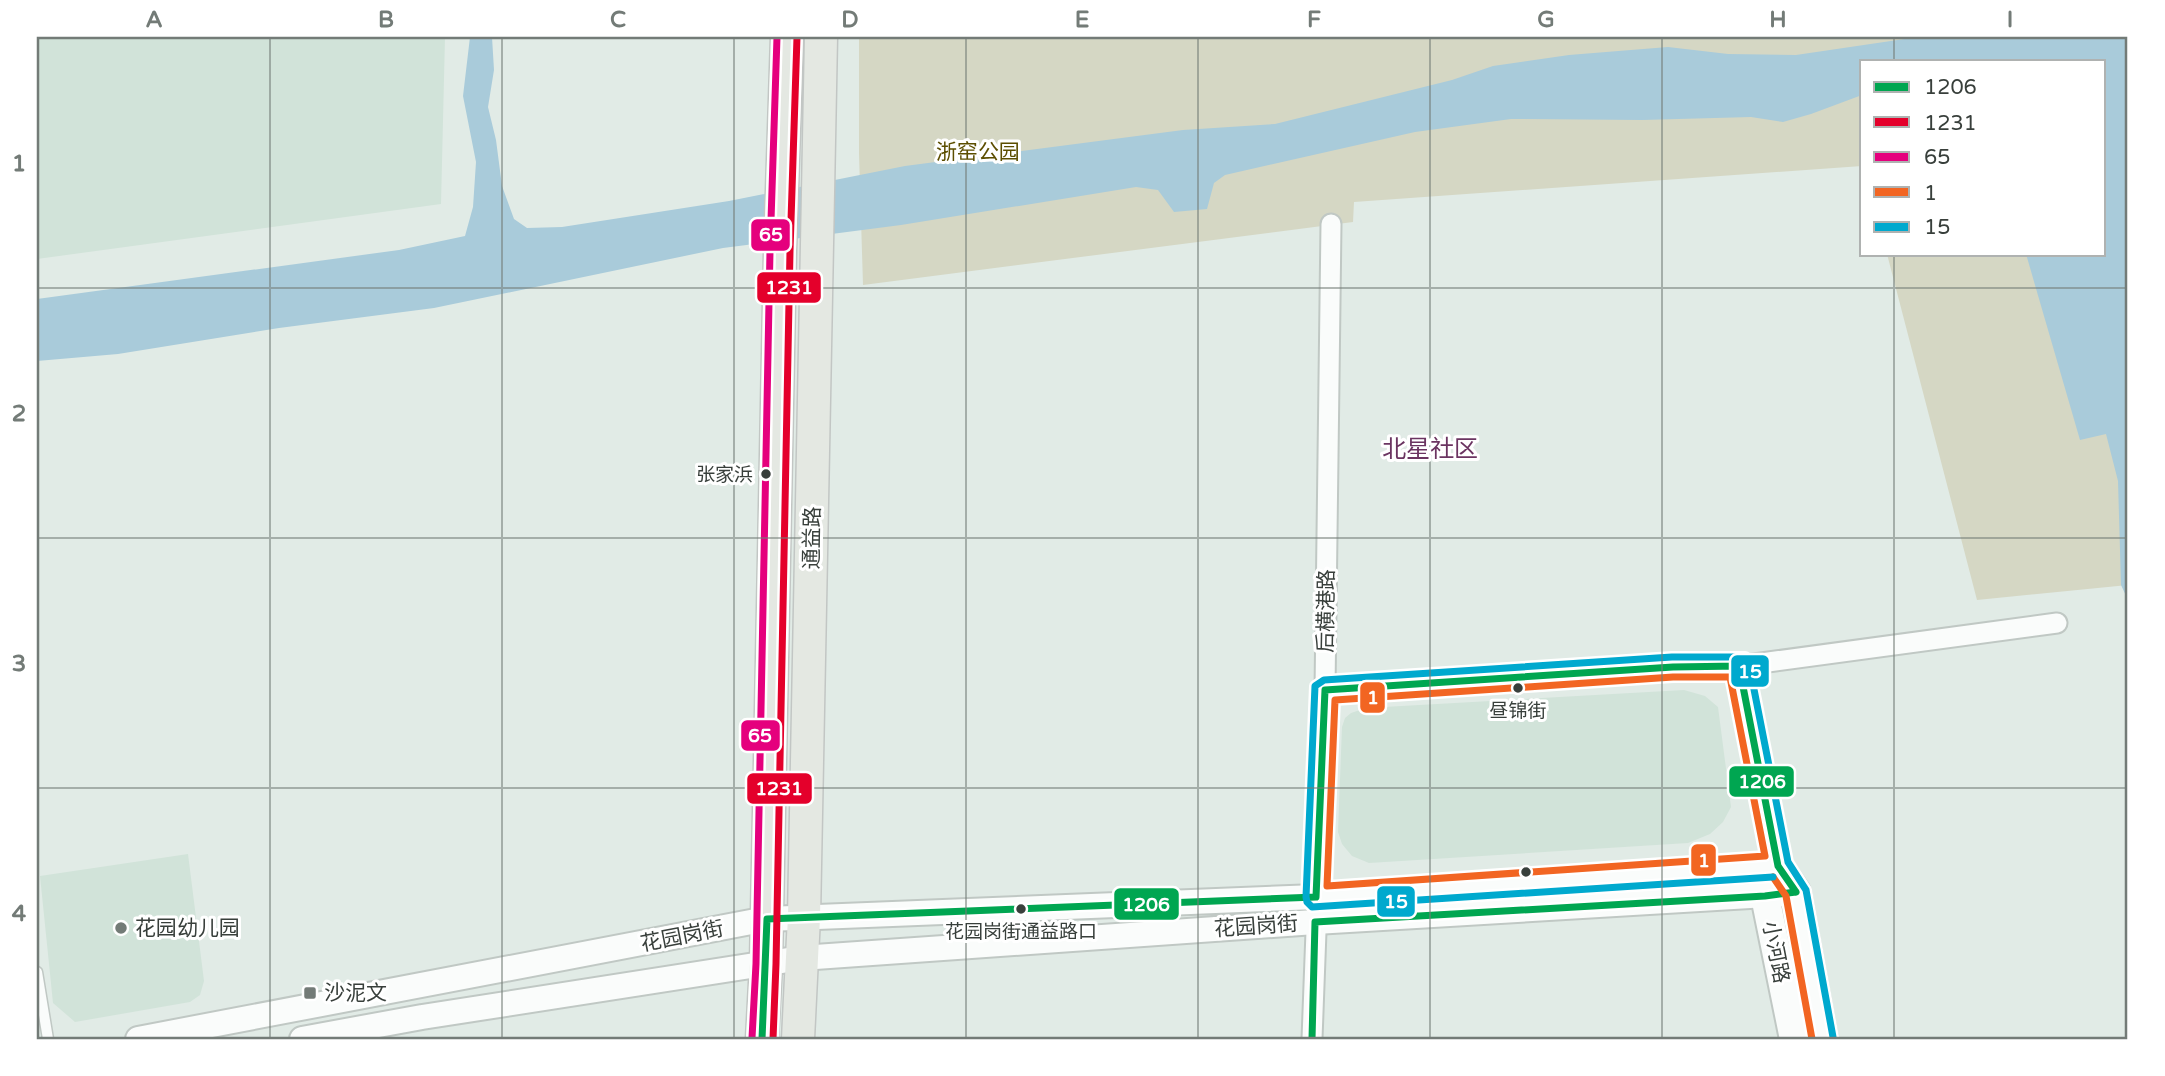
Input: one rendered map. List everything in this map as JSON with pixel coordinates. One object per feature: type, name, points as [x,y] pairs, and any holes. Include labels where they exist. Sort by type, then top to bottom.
[{"type":"main road","name":"通益路","points":[[762,1039],[766,964],[780,251],[787,37]]},
{"type":"main road","name":"通益路","points":[[798,1039],[804,917],[821,37]]},
{"type":"main road","name":"小河路","points":[[1778,866],[1796,892],[1824,1039]]},
{"type":"main road","name":"小河路","points":[[1778,866],[1765,896],[1794,1039]]},
{"type":"street","name":"后横港路","points":[[1312,1039],[1325,690],[1332,224]]},
{"type":"street","points":[[1325,690],[1673,667],[1739,666],[2057,623]]},
{"type":"street","name":"小河路","points":[[1739,666],[1778,866]]},
{"type":"street","name":"花园岗街","points":[[138,1039],[766,919],[1316,897],[1778,866]]},
{"type":"street","name":"花园岗街","points":[[302,1039],[422,1017],[801,958],[1796,892]]},
{"type":"lane","points":[[37,972],[48,1039]]},
{"type":"shaded area","points":[[37,37],[445,37],[441,204],[37,259]]},
{"type":"shaded area","points":[[1684,690],[1705,696],[1718,707],[1731,807],[1723,822],[1710,834],[1688,843],[1369,863],[1352,856],[1342,844],[1338,832],[1342,727],[1345,718],[1351,713],[1366,708]]},
{"type":"shaded area","name":"花园幼儿园","points":[[188,854],[204,981],[200,995],[190,1002],[75,1022],[53,1003],[40,876]]},
{"type":"green space","name":"浙窑公园","points":[[859,37],[2057,37],[1860,60],[1860,166],[1354,202],[1353,222],[863,285]]},
{"type":"green space","points":[[1888,256],[2104,256],[2128,585],[1977,600]]},
{"type":"water","points":[[470,37],[492,37],[494,70],[488,107],[496,140],[502,186],[514,219],[527,228],[562,227],[729,201],[905,166],[1183,130],[1275,124],[1452,80],[1493,66],[1569,55],[1668,47],[1728,54],[1796,55],[1918,37],[2128,37],[2128,600],[2121,585],[2118,481],[2106,434],[2080,440],[2027,256],[2106,256],[2106,60],[1860,60],[1860,96],[1783,122],[1751,117],[1511,119],[1415,132],[1225,175],[1214,183],[1207,209],[1174,212],[1158,190],[1136,187],[901,225],[723,248],[434,308],[279,328],[118,354],[37,361],[37,299],[399,250],[465,236],[473,207],[476,162],[463,96]]},
{"type":"transit line","name":"65","points":[[752,1038],[756,964],[770,251],[777,37]]},
{"type":"transit line","name":"1231","points":[[773,1039],[797,37]]},
{"type":"transit line","name":"15","points":[[1773,877],[1312,907],[1306,897],[1315,686],[1324,680],[1672,657],[1745,657],[1749,664],[1788,862],[1806,890],[1833,1037]]},
{"type":"transit line","name":"1206","points":[[1739,666],[1778,866],[1796,892]]},
{"type":"transit line","name":"1206","points":[[1325,690],[1673,667],[1739,666]]},
{"type":"transit line","name":"1","points":[[1673,677],[1730,677],[1765,856],[1327,886],[1335,700],[1673,677]]},
{"type":"transit line","name":"1206","points":[[1316,897],[1325,690]]},
{"type":"transit line","name":"1","points":[[1773,877],[1786,896],[1812,1039]]},
{"type":"transit line","name":"1206","points":[[1315,922],[1796,892]]},
{"type":"transit line","name":"1206","points":[[767,919],[1316,897]]},
{"type":"transit line","name":"1206","points":[[762,1039],[767,919]]},
{"type":"transit line","name":"1206","points":[[1312,1039],[1315,922]]},
{"type":"place","name":"张家浜","points":[[766,474]]},
{"type":"place","name":"昼锦街","points":[[1518,688]]},
{"type":"place","name":"花园岗街通益路口","points":[[1021,909]]},
{"type":"place","name":"花园幼儿园","points":[[121,928]]},
{"type":"place","name":"沙泥文","points":[[310,993]]},
{"type":"district","name":"北星社区","points":[[1430,449]]}]
